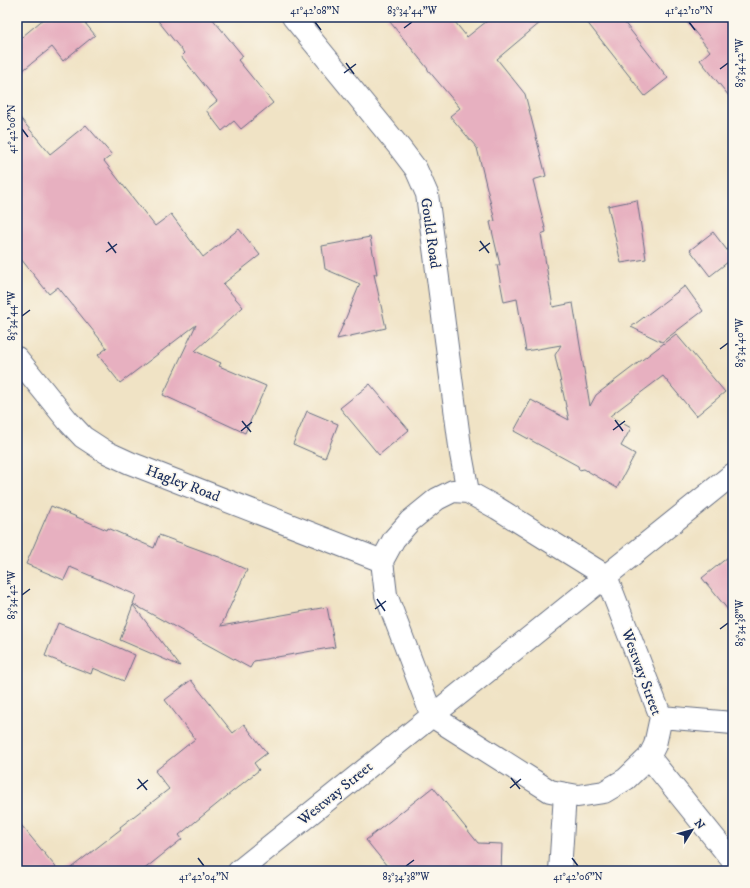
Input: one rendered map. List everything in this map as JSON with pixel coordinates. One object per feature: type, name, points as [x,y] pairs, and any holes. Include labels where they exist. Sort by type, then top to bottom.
[{"type":"street","name":"Gould Road","points":[[293,17],[416,169],[427,194],[460,446],[468,492]]},
{"type":"street","name":"Hagley Road","points":[[17,358],[68,421],[83,437],[106,452],[130,463],[382,561]]},
{"type":"street","name":"Westway Street","points":[[239,871],[733,474]]},
{"type":"street","points":[[432,716],[386,595],[382,561],[394,539],[410,521],[437,499],[453,491],[468,492],[497,508],[606,576]]},
{"type":"street","name":"Westway Street","points":[[432,716],[550,791],[578,796],[604,792],[626,779],[649,757],[655,745],[660,717],[606,576]]},
{"type":"street","points":[[660,717],[733,723]]},
{"type":"street","points":[[649,757],[733,861]]},
{"type":"street","points":[[560,871],[565,794]]},
{"type":"building","points":[[46,17],[80,17],[95,35],[63,61],[52,47],[17,75],[17,41]]},
{"type":"building","points":[[155,17],[211,17],[243,56],[238,60],[273,103],[241,129],[234,121],[222,131],[206,110],[217,101],[181,56],[184,53]]},
{"type":"building","points":[[386,17],[451,17],[467,37],[492,17],[547,17],[497,59],[525,94],[546,176],[533,180],[546,232],[541,234],[553,307],[573,303],[590,406],[596,395],[676,334],[725,392],[696,416],[663,376],[610,416],[631,428],[621,446],[635,454],[617,488],[584,469],[579,470],[578,466],[514,431],[531,400],[569,420],[555,355],[561,345],[526,351],[517,299],[504,302],[497,265],[500,265],[490,222],[495,221],[477,148],[450,116],[460,108]]},
{"type":"building","points":[[583,17],[620,17],[668,78],[645,96]]},
{"type":"building","points":[[683,17],[733,17],[733,101],[700,60],[710,51]]},
{"type":"building","points":[[17,114],[50,154],[86,125],[112,155],[104,161],[155,226],[171,214],[203,257],[239,229],[260,255],[223,284],[243,307],[195,351],[221,363],[219,366],[266,386],[245,433],[163,395],[196,325],[120,383],[98,355],[107,348],[58,287],[49,294],[17,254]]},
{"type":"building","points":[[637,200],[646,259],[621,263],[608,206]]},
{"type":"building","points":[[713,232],[733,258],[710,276],[690,250]]},
{"type":"building","points":[[370,237],[377,274],[374,274],[386,328],[337,339],[360,284],[325,269],[322,246]]},
{"type":"building","points":[[685,286],[703,311],[662,342],[631,327]]},
{"type":"building","points":[[370,384],[409,430],[379,455],[340,408]]},
{"type":"building","points":[[307,411],[338,424],[325,458],[293,444]]},
{"type":"building","points":[[51,506],[154,548],[159,535],[219,557],[247,570],[221,626],[327,607],[335,647],[254,661],[250,668],[133,604],[136,595],[70,567],[64,580],[26,564]]},
{"type":"building","points":[[733,553],[733,616],[702,578]]},
{"type":"building","points":[[133,605],[180,666],[120,640]]},
{"type":"building","points":[[58,623],[135,655],[124,681],[93,668],[91,674],[45,656]]},
{"type":"building","points":[[191,680],[233,733],[244,724],[267,753],[254,763],[259,770],[179,835],[182,839],[142,871],[67,871],[169,789],[155,771],[195,739],[165,700]]},
{"type":"building","points":[[433,787],[478,843],[502,844],[501,871],[391,871],[366,840]]},
{"type":"building","points":[[17,820],[59,871],[17,871]]}]
